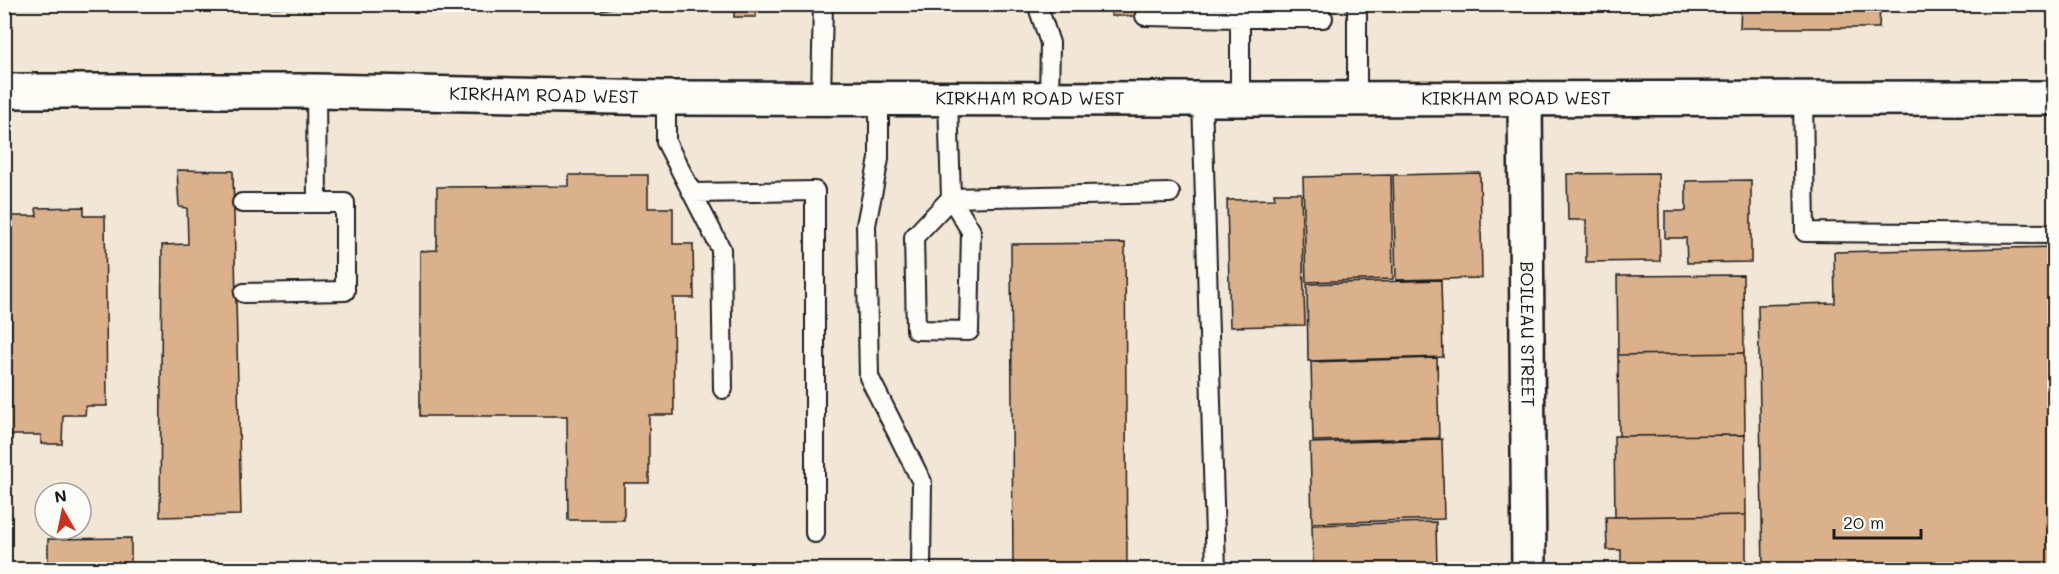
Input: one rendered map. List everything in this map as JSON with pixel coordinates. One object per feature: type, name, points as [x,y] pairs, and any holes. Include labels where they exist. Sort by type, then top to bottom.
[{"type":"street","name":"KIRKHAM ROAD WEST","points":[[4,91],[316,91],[666,98],[2055,98]]},
{"type":"street","name":"BOILEAU STREET","points":[[1525,98],[1529,570]]},
{"type":"lane","points":[[821,98],[823,4]]},
{"type":"lane","points":[[1037,4],[1050,43],[1049,99]]},
{"type":"lane","points":[[1357,4],[1357,98]]},
{"type":"lane","points":[[1145,16],[1240,11],[1323,18]]},
{"type":"lane","points":[[1240,11],[1240,99]]},
{"type":"lane","points":[[316,91],[317,203]]},
{"type":"lane","points":[[666,98],[666,142],[721,249],[723,389]]},
{"type":"lane","points":[[879,98],[879,159],[866,225],[869,377],[922,482],[924,566]]},
{"type":"lane","points":[[948,98],[951,198],[971,231],[969,331],[916,330],[914,237],[951,198],[1170,193]]},
{"type":"lane","points":[[1803,98],[1805,232],[2055,234]]},
{"type":"lane","points":[[1202,99],[1215,570]]},
{"type":"lane","points":[[693,193],[815,191],[815,533]]},
{"type":"lane","points":[[242,203],[345,203],[345,291],[243,293]]},
{"type":"shaded area","points":[[4,5],[2054,5],[2054,569],[5,569]]},
{"type":"building","points":[[4,4],[188,4],[187,6]]},
{"type":"building","points":[[218,4],[380,4],[380,8],[220,7]]},
{"type":"building","points":[[389,4],[405,4],[394,12]]},
{"type":"building","points":[[601,4],[631,4],[602,10]]},
{"type":"building","points":[[734,4],[800,4],[800,11],[756,11],[756,17],[734,17]]},
{"type":"building","points":[[882,4],[986,4],[986,9],[882,8]]},
{"type":"building","points":[[1067,4],[1135,4],[1135,16],[1111,16],[1111,11],[1067,11]]},
{"type":"building","points":[[1741,4],[1880,4],[1879,28],[1740,28]]},
{"type":"building","points":[[177,170],[233,171],[241,515],[160,517],[162,245],[188,244],[187,208],[179,207]]},
{"type":"building","points":[[1480,173],[1482,278],[1396,280],[1393,175]]},
{"type":"building","points":[[1658,173],[1660,261],[1586,262],[1586,220],[1568,220],[1567,174]]},
{"type":"building","points":[[569,175],[648,175],[648,208],[673,208],[673,244],[693,244],[694,298],[673,298],[674,415],[649,415],[649,483],[624,483],[624,520],[568,520],[567,416],[420,416],[420,251],[437,250],[437,187],[569,186]]},
{"type":"building","points":[[1391,175],[1393,279],[1306,282],[1303,177]]},
{"type":"building","points":[[1751,180],[1751,262],[1687,263],[1686,238],[1665,238],[1665,211],[1686,211],[1686,181]]},
{"type":"building","points":[[1274,193],[1301,193],[1305,325],[1230,327],[1227,200],[1275,199]]},
{"type":"building","points":[[84,207],[84,216],[105,216],[107,406],[86,406],[85,415],[63,415],[62,444],[41,444],[41,435],[4,435],[4,216],[37,216],[36,208]]},
{"type":"building","points":[[1125,243],[1127,570],[1013,570],[1011,244]]},
{"type":"building","points":[[2054,247],[2054,570],[1763,570],[1758,305],[1835,303],[1834,252]]},
{"type":"building","points":[[1743,275],[1744,353],[1618,355],[1617,276]]},
{"type":"building","points":[[1441,280],[1443,357],[1308,361],[1307,284]]},
{"type":"building","points":[[1744,353],[1745,435],[1619,436],[1618,355]]},
{"type":"building","points":[[1437,358],[1439,438],[1313,441],[1311,362]]},
{"type":"building","points":[[1745,435],[1746,515],[1615,517],[1614,436]]},
{"type":"building","points":[[1442,439],[1444,519],[1312,523],[1310,443]]},
{"type":"building","points":[[1746,515],[1746,570],[1621,570],[1621,550],[1607,550],[1606,517]]},
{"type":"building","points":[[1436,522],[1437,570],[1313,570],[1312,525]]},
{"type":"building","points":[[93,538],[131,538],[131,570],[48,570],[48,541],[93,541]]}]
